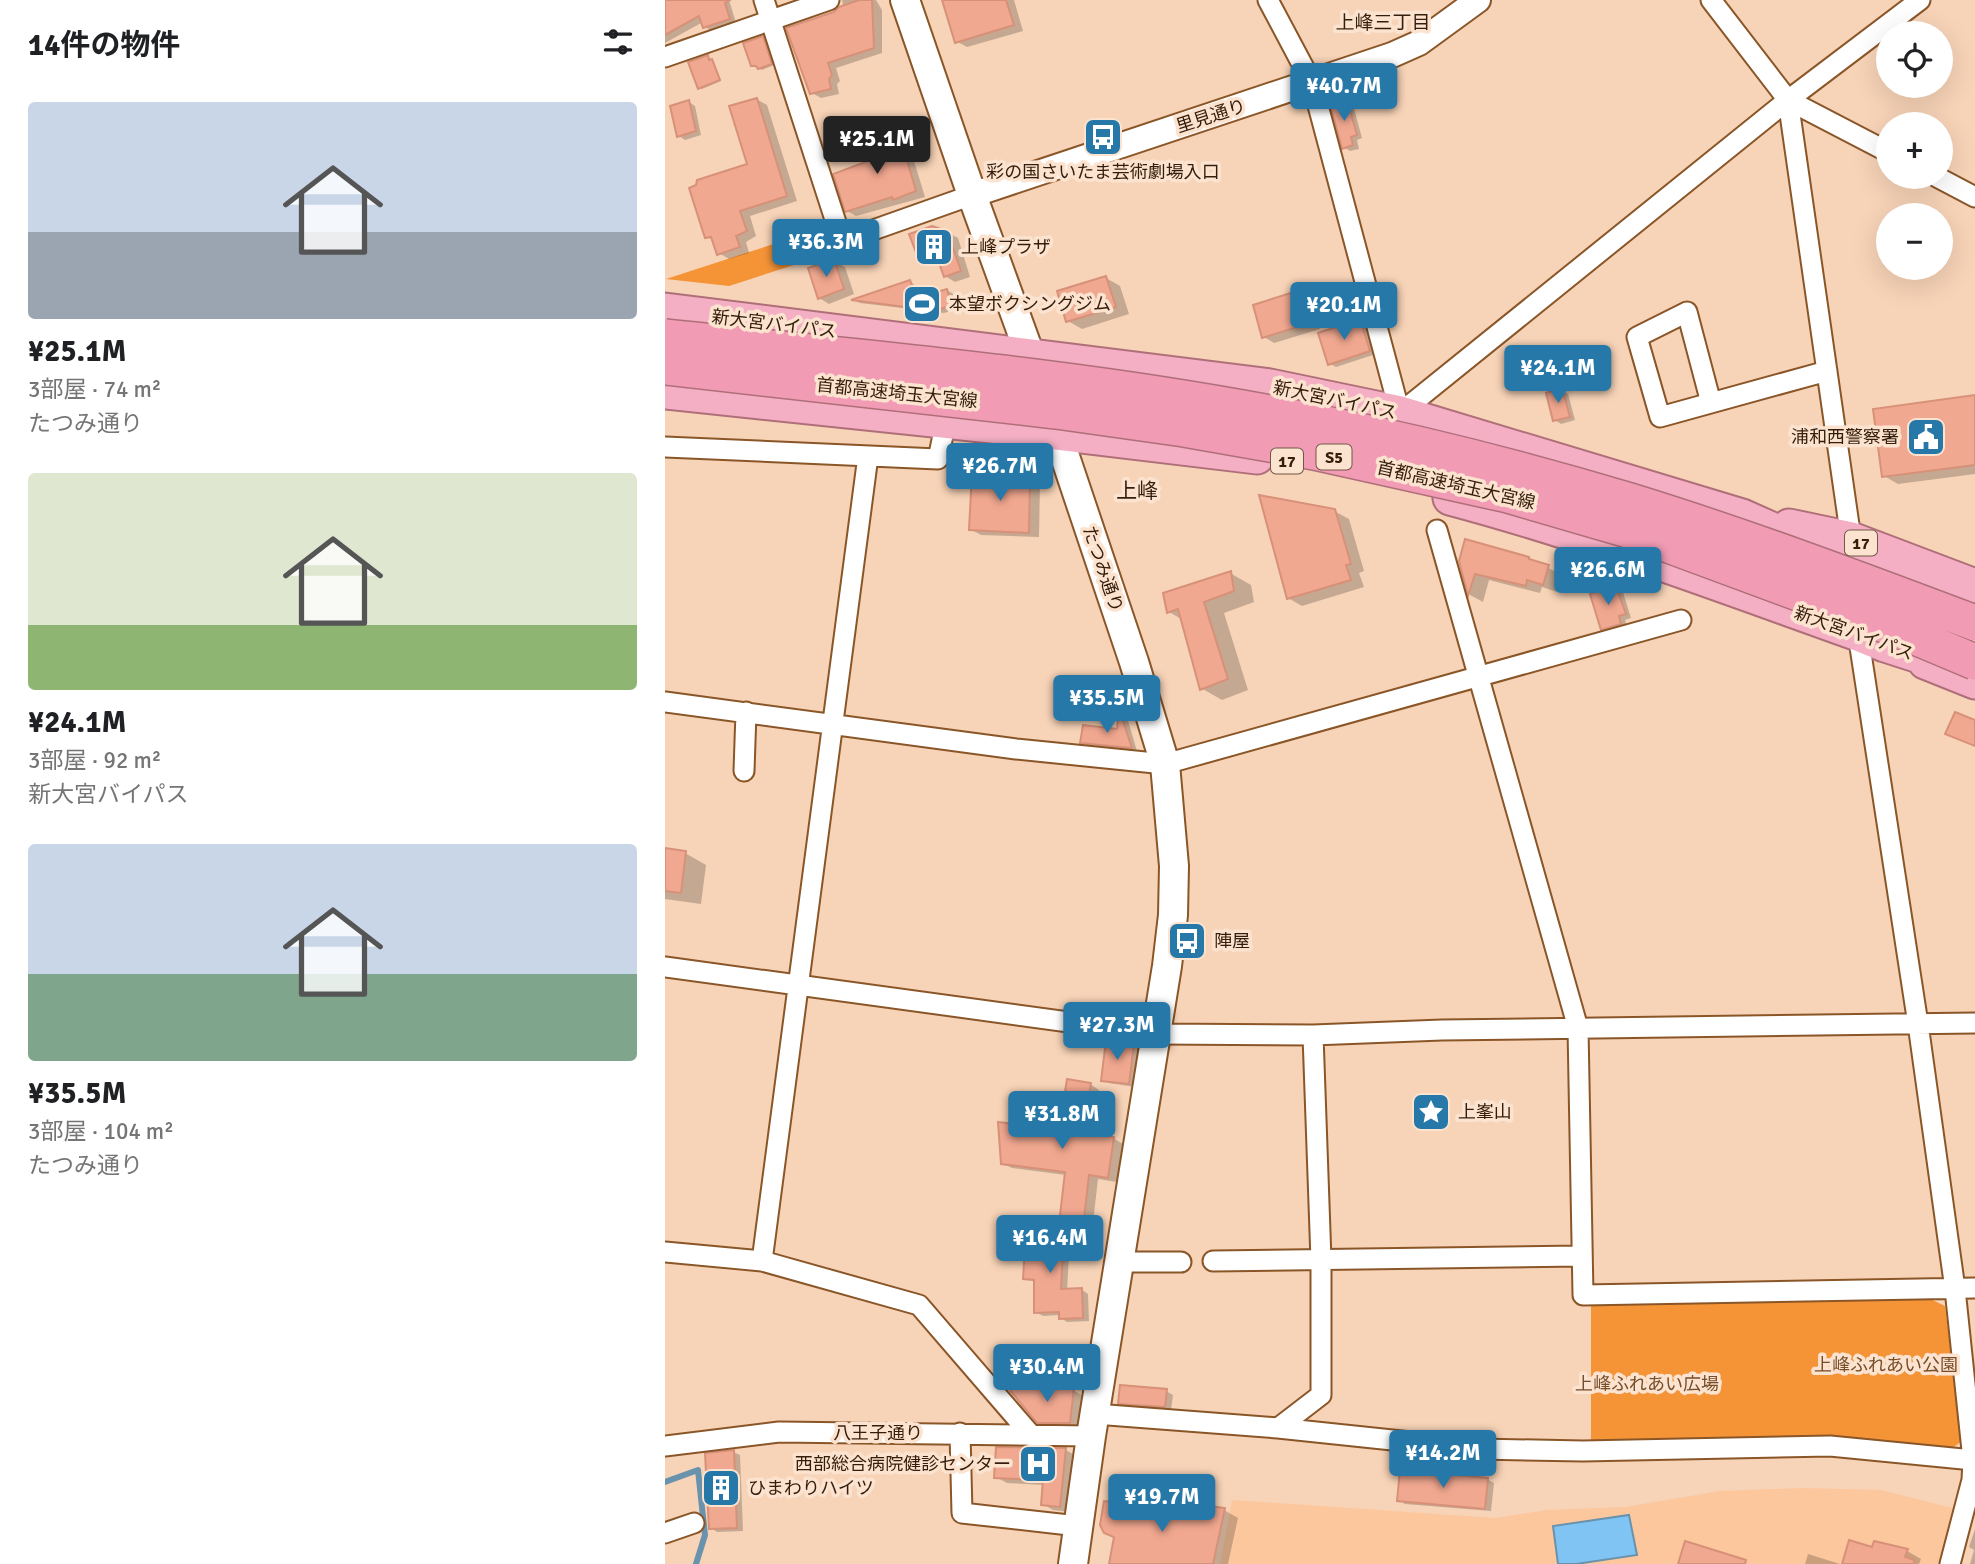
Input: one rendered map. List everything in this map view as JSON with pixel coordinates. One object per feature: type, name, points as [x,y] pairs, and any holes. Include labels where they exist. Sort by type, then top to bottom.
[{"type":"highway","name":"新大宮バイパス","points":[[665,310],[1270,386],[1401,413],[1742,516],[1975,615]]},
{"type":"highway","name":"首都高速埼玉大宮線","points":[[665,337],[1052,379],[1316,422],[1504,466],[1632,502],[1819,565],[1975,623]]},
{"type":"highway","name":"首都高速埼玉大宮線","points":[[665,367],[1056,411],[1184,429],[1314,452],[1508,495],[1628,530],[1975,662]]},
{"type":"highway","name":"新大宮バイパス","points":[[665,392],[1057,432],[1318,465],[1517,516],[1975,674]]},
{"type":"highway","name":"17","points":[[1742,516],[1851,539],[1975,586]]},
{"type":"highway","name":"17","points":[[1872,639],[1975,682]]},
{"type":"main road","name":"たつみ通り","points":[[905,0],[971,195],[1057,432],[1165,764],[1173,843],[1173,915],[1157,1034],[1073,1564]]},
{"type":"street","points":[[764,0],[842,241],[971,195]]},
{"type":"street","points":[[665,57],[829,0]]},
{"type":"street","points":[[1268,0],[1312,83],[1401,413],[1788,100],[1920,0]]},
{"type":"street","name":"里見通り","points":[[971,195],[1312,83],[1419,43],[1478,0]]},
{"type":"street","points":[[1711,0],[1788,100],[1876,146]]},
{"type":"street","points":[[1788,100],[1851,539],[1867,571]]},
{"type":"street","points":[[1953,185],[1975,197]]},
{"type":"street","points":[[1710,403],[1687,312],[1637,337],[1660,417],[1827,371]]},
{"type":"street","points":[[665,447],[939,459],[946,421]]},
{"type":"street","points":[[762,1261],[868,456]]},
{"type":"street","points":[[1437,530],[1579,1028],[1583,1295],[1965,1289]]},
{"type":"street","points":[[665,702],[1016,749],[1165,764],[1681,621]]},
{"type":"street","points":[[1872,639],[1918,1024],[1965,1289],[1974,1480],[1950,1564]]},
{"type":"street","points":[[744,771],[746,712]]},
{"type":"street","points":[[665,967],[1157,1034],[1313,1035],[1442,1030],[1975,1023]]},
{"type":"street","points":[[1279,1428],[1321,1395],[1321,1260],[1313,1035]]},
{"type":"street","points":[[665,1252],[762,1261],[919,1305],[1032,1436]]},
{"type":"street","points":[[1213,1261],[1581,1256]]},
{"type":"street","points":[[1121,1262],[1181,1262]]},
{"type":"street","name":"八王子通り","points":[[665,1446],[779,1432],[1032,1436],[1093,1425],[1279,1428],[1478,1449],[1583,1451],[1830,1446],[1973,1460]]},
{"type":"street","points":[[960,1433],[962,1513],[1078,1526]]},
{"type":"street","points":[[665,1533],[694,1523]]},
{"type":"shaded area","points":[[1803,1488],[1881,1490],[1956,1509],[1939,1564],[1220,1564],[1232,1500],[1495,1518],[1547,1510],[1625,1507],[1720,1491]]},
{"type":"green space","points":[[829,226],[837,251],[729,286],[666,279]]},
{"type":"green space","points":[[1920,1294],[1945,1306],[1962,1441],[1951,1449],[1591,1442],[1591,1301]]},
{"type":"water","points":[[1629,1515],[1637,1555],[1558,1564],[1553,1526]]},
{"type":"building","points":[[665,0],[730,0],[725,3],[730,19],[703,28],[699,16],[665,35]]},
{"type":"building","points":[[859,0],[872,0],[874,48],[828,63],[832,75],[829,79],[831,89],[810,94],[786,28],[834,12],[839,7]]},
{"type":"building","points":[[942,0],[1006,0],[1014,25],[955,43]]},
{"type":"building","points":[[763,36],[772,64],[758,69],[751,66],[743,43]]},
{"type":"building","points":[[708,55],[720,80],[698,89],[688,62]]},
{"type":"building","points":[[757,98],[787,196],[740,211],[747,231],[736,236],[740,247],[717,255],[711,237],[705,238],[689,188],[696,185],[697,180],[747,164],[729,106]]},
{"type":"building","points":[[689,100],[696,131],[677,137],[670,106]]},
{"type":"building","points":[[1347,100],[1357,135],[1351,137],[1353,145],[1342,149],[1330,104]]},
{"type":"building","points":[[898,130],[916,191],[893,200],[892,197],[845,212],[833,174],[879,157],[873,139]]},
{"type":"building","name":"上峰プラザ","points":[[932,226],[947,231],[961,271],[944,277],[935,252],[917,255],[909,234]]},
{"type":"building","points":[[834,259],[844,289],[818,299],[808,268]]},
{"type":"building","points":[[1106,276],[1116,307],[1066,322],[1057,291]]},
{"type":"building","points":[[910,280],[917,298],[947,289],[951,305],[936,311],[851,300]]},
{"type":"building","points":[[1300,290],[1310,323],[1262,338],[1253,305]]},
{"type":"building","points":[[1360,319],[1370,351],[1328,365],[1318,333]]},
{"type":"building","points":[[1562,388],[1570,417],[1553,421],[1546,393]]},
{"type":"building","name":"浦和西警察署","points":[[1975,395],[1975,465],[1882,477],[1873,409]]},
{"type":"building","points":[[972,472],[1030,476],[1029,533],[969,530]]},
{"type":"building","points":[[1259,495],[1335,509],[1351,564],[1346,565],[1351,580],[1287,599]]},
{"type":"building","points":[[1465,539],[1549,565],[1543,585],[1527,580],[1526,586],[1475,574],[1468,596],[1459,561]]},
{"type":"building","points":[[1231,571],[1234,591],[1204,602],[1228,679],[1200,690],[1178,609],[1167,613],[1163,593]]},
{"type":"building","points":[[1615,584],[1626,614],[1619,616],[1621,624],[1601,630],[1590,594]]},
{"type":"building","points":[[1119,709],[1132,748],[1080,743],[1083,725],[1117,729]]},
{"type":"building","points":[[1955,712],[1975,720],[1975,746],[1945,734]]},
{"type":"building","points":[[665,848],[686,851],[681,893],[665,891]]},
{"type":"building","points":[[1106,1040],[1134,1044],[1129,1084],[1101,1081]]},
{"type":"building","points":[[1067,1079],[1091,1083],[1083,1133],[1114,1137],[1108,1178],[1089,1175],[1083,1227],[1059,1224],[1065,1172],[1001,1164],[998,1122],[1059,1130]]},
{"type":"building","points":[[1026,1229],[1064,1231],[1061,1289],[1082,1288],[1083,1318],[1059,1319],[1059,1312],[1034,1313],[1034,1280],[1023,1279]]},
{"type":"building","points":[[1120,1385],[1167,1389],[1165,1407],[1118,1404]]},
{"type":"building","points":[[1074,1388],[1070,1423],[1037,1423],[1009,1389]]},
{"type":"building","points":[[996,1447],[1066,1448],[1060,1507],[1041,1505],[1043,1480],[994,1478]]},
{"type":"building","name":"ひまわりハイツ","points":[[734,1450],[737,1528],[709,1529],[705,1453]]},
{"type":"building","points":[[1400,1470],[1488,1478],[1485,1509],[1397,1501]]},
{"type":"building","points":[[1104,1501],[1185,1513],[1188,1503],[1225,1508],[1213,1564],[1109,1564],[1114,1537],[1104,1533],[1100,1525]]},
{"type":"building","points":[[1849,1540],[1872,1547],[1874,1541],[1908,1549],[1905,1557],[1914,1560],[1914,1564],[1842,1564]]},
{"type":"building","points":[[1685,1541],[1746,1560],[1745,1564],[1678,1564]]},
{"type":"waterway","points":[[665,1482],[698,1470],[705,1535],[696,1564]]},
{"type":"place","name":"彩の国さいたま芸術劇場入口","points":[[1103,137]]},
{"type":"place","name":"上峰プラザ","points":[[934,247]]},
{"type":"place","name":"本望ボクシングジム","points":[[922,304]]},
{"type":"place","name":"浦和西警察署","points":[[1926,437]]},
{"type":"place","name":"陣屋","points":[[1187,941]]},
{"type":"place","name":"上峯山","points":[[1431,1112]]},
{"type":"place","name":"西部総合病院健診センター","points":[[1038,1464]]},
{"type":"place","name":"ひまわりハイツ","points":[[721,1488]]},
{"type":"district","name":"上峰三丁目","points":[[1383,22]]},
{"type":"district","name":"上峰","points":[[1137,491]]},
{"type":"park label","name":"上峰ふれあい公園","points":[[1886,1365]]},
{"type":"park label","name":"上峰ふれあい広場","points":[[1647,1384]]}]
